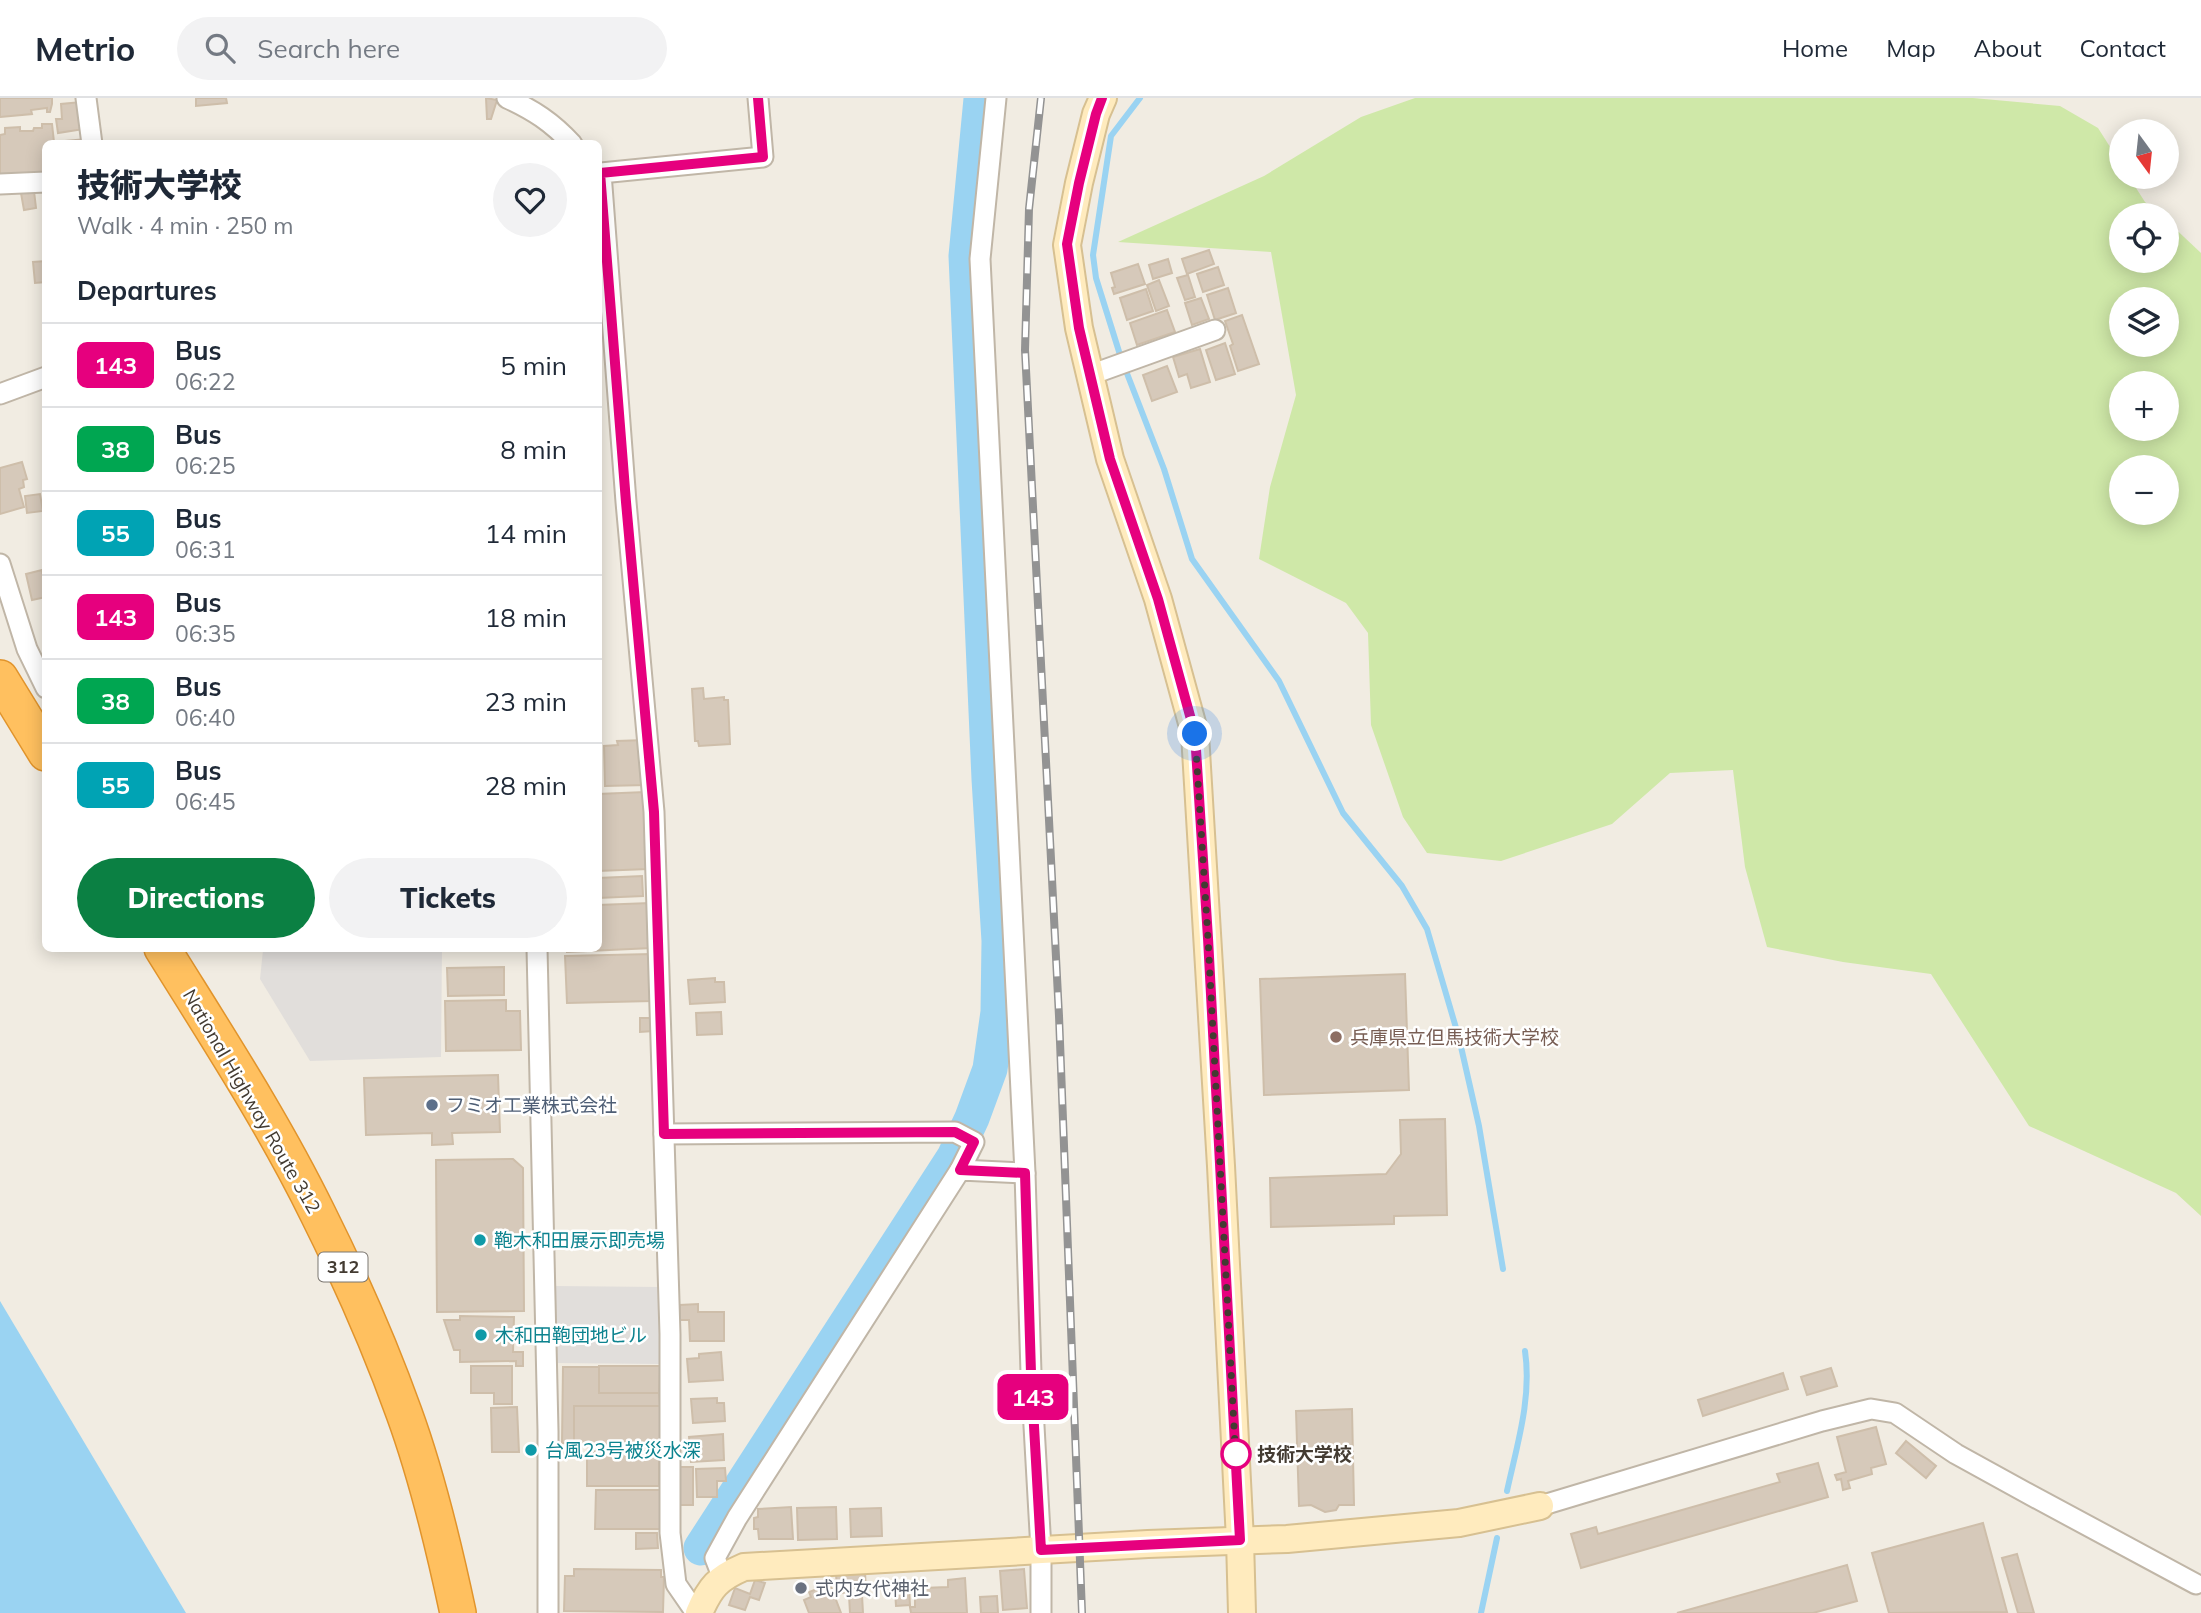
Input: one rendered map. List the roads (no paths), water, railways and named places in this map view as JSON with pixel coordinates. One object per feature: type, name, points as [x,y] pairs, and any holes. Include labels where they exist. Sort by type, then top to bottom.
[{"type":"highway","points":[[0,677],[42,746]]},
{"type":"highway","name":"National Highway Route 312","points":[[164,952],[278,1139],[318,1213],[352,1288],[405,1415],[458,1613]]},
{"type":"street","points":[[86,98],[91,140]]},
{"type":"street","points":[[507,98],[555,124],[569,140]]},
{"type":"street","points":[[602,172],[763,157],[758,98]]},
{"type":"street","points":[[996,98],[980,259],[1025,1173],[1031,1373],[1041,1550],[1041,1613]]},
{"type":"street","points":[[1102,98],[1079,183],[1067,244],[1079,328],[1110,459],[1158,599],[1195,734],[1209,951],[1242,1613]]},
{"type":"street","points":[[0,184],[42,182]]},
{"type":"street","points":[[602,237],[606,324],[626,502],[654,812],[670,1334],[670,1533],[676,1584],[698,1613],[707,1594],[722,1576],[744,1567],[1314,1537],[1459,1523],[1540,1506],[1822,1421],[1871,1409],[1895,1413],[1956,1454],[2196,1584]]},
{"type":"street","points":[[1090,375],[1214,330]]},
{"type":"street","points":[[0,394],[42,378]]},
{"type":"street","points":[[0,565],[27,649],[42,680]]},
{"type":"street","points":[[537,952],[548,1431],[548,1613]]},
{"type":"street","points":[[664,1134],[963,1136],[974,1142],[960,1170],[737,1518],[715,1558],[722,1576]]},
{"type":"street","points":[[960,1170],[1025,1173]]},
{"type":"water","points":[[0,1301],[186,1613],[0,1613]]},
{"type":"waterway","points":[[1140,98],[1111,136],[1093,255],[1096,278],[1121,358],[1164,469],[1192,559],[1279,681],[1343,813],[1402,886],[1427,929],[1459,1038],[1479,1126],[1503,1269]]},
{"type":"waterway","points":[[701,1548],[954,1157],[990,1069],[998,1012],[999,941],[989,779],[966,256],[981,99]]},
{"type":"waterway","points":[[1507,1491],[1525,1404],[1525,1351]]},
{"type":"waterway","points":[[1481,1613],[1497,1538]]},
{"type":"railway","points":[[1041,98],[1029,209],[1025,350],[1059,1016],[1082,1613]]},
{"type":"place","name":"兵庫県立但馬技術大学校","points":[[1336,1037]]},
{"type":"place","name":"フミオ工業株式会社","points":[[432,1105]]},
{"type":"place","name":"鞄木和田展示即売場","points":[[480,1240]]},
{"type":"place","name":"木和田鞄団地ビル","points":[[481,1335]]},
{"type":"place","name":"台風23号被災水深","points":[[531,1450]]},
{"type":"place","name":"技術大学校","points":[[1236,1454]]},
{"type":"place","name":"式内女代神社","points":[[801,1588]]}]
